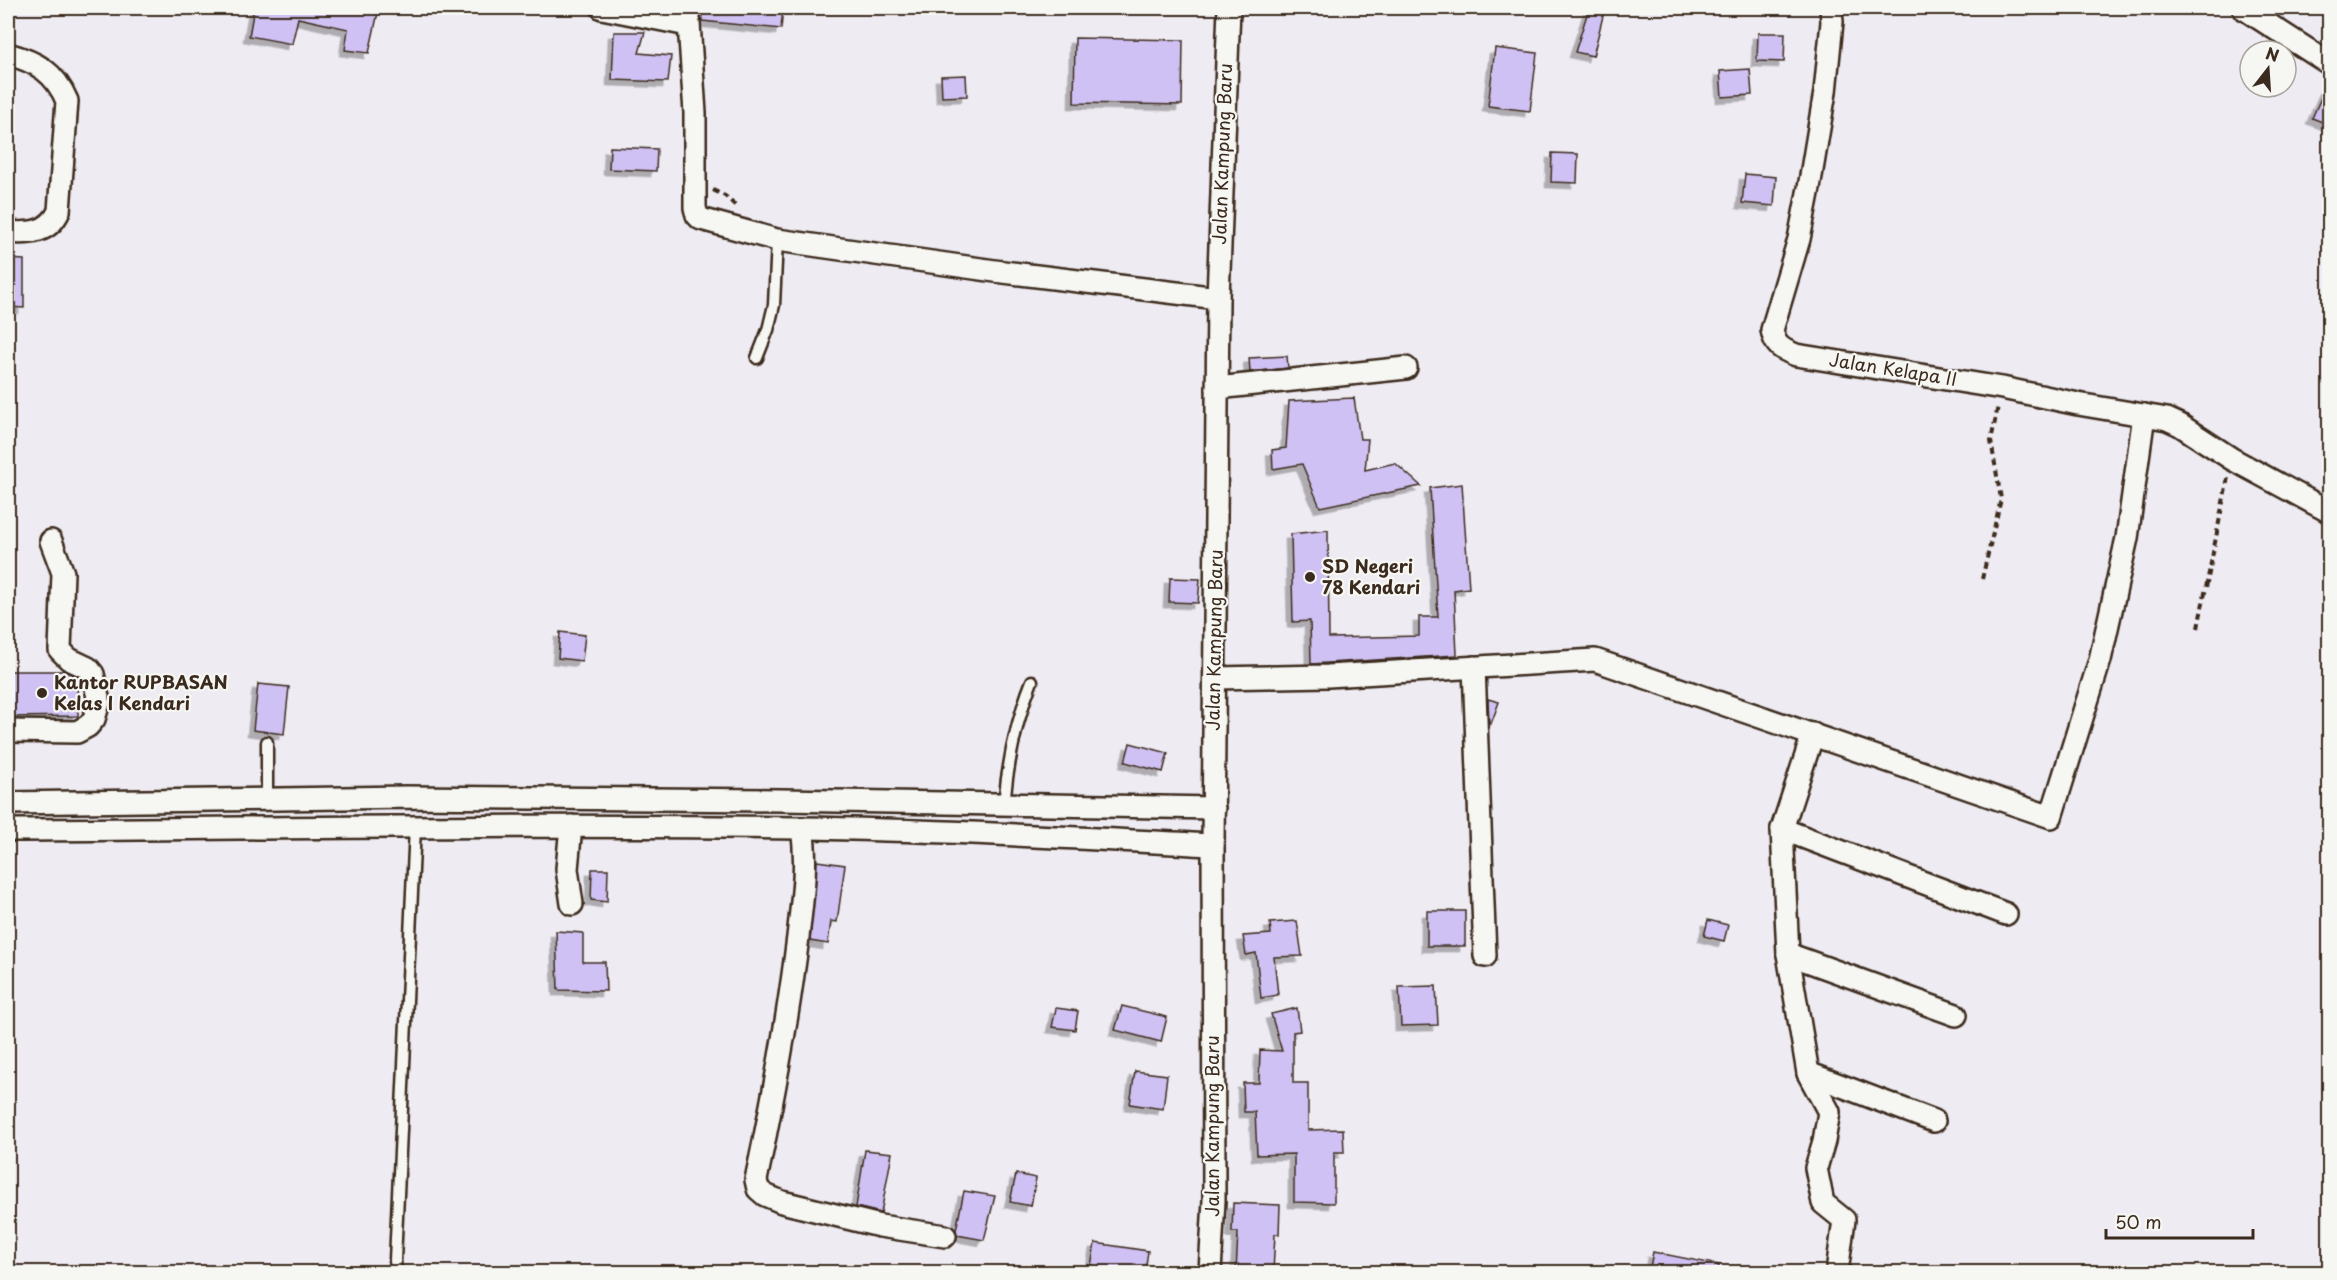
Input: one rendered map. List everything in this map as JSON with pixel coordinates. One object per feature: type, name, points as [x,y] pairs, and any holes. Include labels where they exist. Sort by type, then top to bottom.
[{"type":"street","points":[[602,8],[688,16],[695,113],[695,208],[697,215],[706,221],[777,240],[994,271],[1218,298]]},
{"type":"street","name":"Jalan Kampung Baru","points":[[1210,1272],[1214,1200],[1213,845],[1218,298],[1229,8]]},
{"type":"street","name":"Jalan Kelapa II","points":[[1831,8],[1829,57],[1818,135],[1799,239],[1783,295],[1773,320],[1774,341],[1781,349],[1796,355],[2002,388],[2144,415],[2180,425],[2232,459],[2330,512]]},
{"type":"street","points":[[2243,8],[2330,64]]},
{"type":"street","points":[[8,54],[42,68],[60,85],[66,101],[57,217],[44,229],[26,234],[8,232]]},
{"type":"street","points":[[1217,388],[1406,368]]},
{"type":"street","points":[[1215,678],[1328,676],[1595,660],[2051,817],[2100,660],[2127,538],[2144,415]]},
{"type":"street","points":[[8,731],[77,732],[88,726],[94,719],[99,702],[93,674],[88,668],[69,659],[60,650],[63,573],[51,541]]},
{"type":"street","points":[[1474,667],[1485,956]]},
{"type":"street","points":[[1813,734],[1782,830],[1788,954],[1808,1073],[1829,1112],[1816,1168],[1823,1203],[1844,1220],[1837,1272]]},
{"type":"street","points":[[8,803],[406,797],[759,800],[1214,808]]},
{"type":"street","points":[[8,830],[571,826],[802,828],[1213,845]]},
{"type":"street","points":[[571,826],[567,869],[572,904]]},
{"type":"street","points":[[802,828],[806,862],[794,966],[781,1058],[756,1180],[758,1189],[765,1196],[782,1202],[879,1226],[945,1236]]},
{"type":"street","points":[[1782,830],[2006,914]]},
{"type":"street","points":[[1788,954],[1956,1015]]},
{"type":"street","points":[[1808,1073],[1934,1121]]},
{"type":"lane","points":[[757,358],[768,330],[774,305],[777,240]]},
{"type":"lane","points":[[1004,804],[1009,759],[1022,707],[1032,681]]},
{"type":"lane","points":[[267,742],[267,799]]},
{"type":"lane","points":[[396,1272],[415,827]]},
{"type":"path","points":[[696,176],[737,207],[753,233]]},
{"type":"path","points":[[1982,579],[2001,499],[1991,441],[2002,388]]},
{"type":"path","points":[[2198,628],[2232,459]]},
{"type":"building","points":[[254,8],[379,8],[369,53],[345,50],[348,29],[298,18],[292,44],[249,36]]},
{"type":"building","points":[[701,8],[783,8],[781,29],[702,21]]},
{"type":"building","points":[[1589,8],[1605,8],[1593,56],[1575,52]]},
{"type":"building","points":[[614,32],[645,32],[639,53],[671,56],[668,82],[612,80]]},
{"type":"building","points":[[1758,33],[1785,33],[1784,62],[1757,61]]},
{"type":"building","points":[[1075,38],[1183,40],[1182,105],[1074,103]]},
{"type":"building","points":[[1495,48],[1537,53],[1530,111],[1488,106]]},
{"type":"building","points":[[1750,69],[1752,95],[1722,97],[1720,71]]},
{"type":"building","points":[[966,75],[967,96],[942,97],[941,76]]},
{"type":"building","points":[[2330,78],[2330,125],[2312,118]]},
{"type":"building","points":[[610,147],[657,149],[656,171],[609,169]]},
{"type":"building","points":[[1552,153],[1578,154],[1577,183],[1551,182]]},
{"type":"building","points":[[1745,174],[1776,177],[1774,206],[1742,203]]},
{"type":"building","points":[[8,259],[24,260],[24,308],[8,307]]},
{"type":"building","points":[[1287,356],[1288,368],[1250,372],[1249,358]]},
{"type":"building","points":[[1354,398],[1360,439],[1368,439],[1365,470],[1395,463],[1421,486],[1320,507],[1302,464],[1273,469],[1272,450],[1286,448],[1289,401]]},
{"type":"building","points":[[1462,484],[1469,588],[1454,590],[1457,655],[1311,664],[1310,621],[1293,622],[1291,534],[1328,530],[1329,638],[1419,636],[1419,617],[1438,617],[1430,488]]},
{"type":"building","points":[[1170,578],[1200,579],[1198,603],[1169,602]]},
{"type":"building","points":[[560,632],[585,635],[582,661],[558,658]]},
{"type":"building","name":"Kantor RUPBASAN Kelas I Kendari","points":[[8,671],[64,671],[77,677],[78,716],[8,717]]},
{"type":"building","points":[[258,684],[289,687],[284,734],[253,730]]},
{"type":"building","points":[[1488,699],[1499,702],[1491,724],[1489,723]]},
{"type":"building","points":[[1130,743],[1168,753],[1163,772],[1125,762]]},
{"type":"building","points":[[817,861],[845,865],[837,922],[831,921],[828,944],[810,941]]},
{"type":"building","points":[[592,869],[608,869],[607,902],[591,900]]},
{"type":"building","points":[[1427,911],[1465,911],[1465,946],[1427,946]]},
{"type":"building","points":[[1708,920],[1728,925],[1724,941],[1704,936]]},
{"type":"building","points":[[1297,921],[1302,956],[1274,957],[1278,995],[1261,998],[1256,953],[1246,955],[1243,936],[1271,934],[1270,923]]},
{"type":"building","points":[[556,931],[583,933],[583,962],[605,962],[606,991],[558,990]]},
{"type":"building","points":[[1436,986],[1438,1025],[1401,1026],[1399,987]]},
{"type":"building","points":[[1122,1006],[1167,1017],[1161,1042],[1115,1030]]},
{"type":"building","points":[[1056,1008],[1078,1011],[1075,1030],[1052,1027]]},
{"type":"building","points":[[1297,1008],[1300,1031],[1293,1032],[1293,1083],[1308,1083],[1308,1130],[1343,1129],[1344,1152],[1334,1152],[1334,1203],[1294,1202],[1294,1154],[1257,1155],[1255,1112],[1244,1112],[1243,1083],[1259,1083],[1260,1050],[1282,1051],[1271,1014]]},
{"type":"building","points":[[1135,1071],[1167,1075],[1163,1109],[1130,1104]]},
{"type":"building","points":[[865,1150],[892,1153],[881,1213],[856,1207]]},
{"type":"building","points":[[1016,1174],[1036,1178],[1031,1206],[1010,1202]]},
{"type":"building","points":[[964,1191],[995,1196],[984,1240],[957,1235]]},
{"type":"building","points":[[1233,1203],[1280,1205],[1279,1234],[1275,1234],[1273,1272],[1236,1272],[1238,1232],[1232,1232]]},
{"type":"building","points":[[1095,1243],[1148,1251],[1145,1272],[1090,1272]]},
{"type":"building","points":[[1653,1252],[1719,1265],[1718,1272],[1649,1272]]},
{"type":"place","name":"SD Negeri 78 Kendari","points":[[1310,577]]},
{"type":"place","name":"Kantor RUPBASAN Kelas I Kendari","points":[[42,693]]}]
